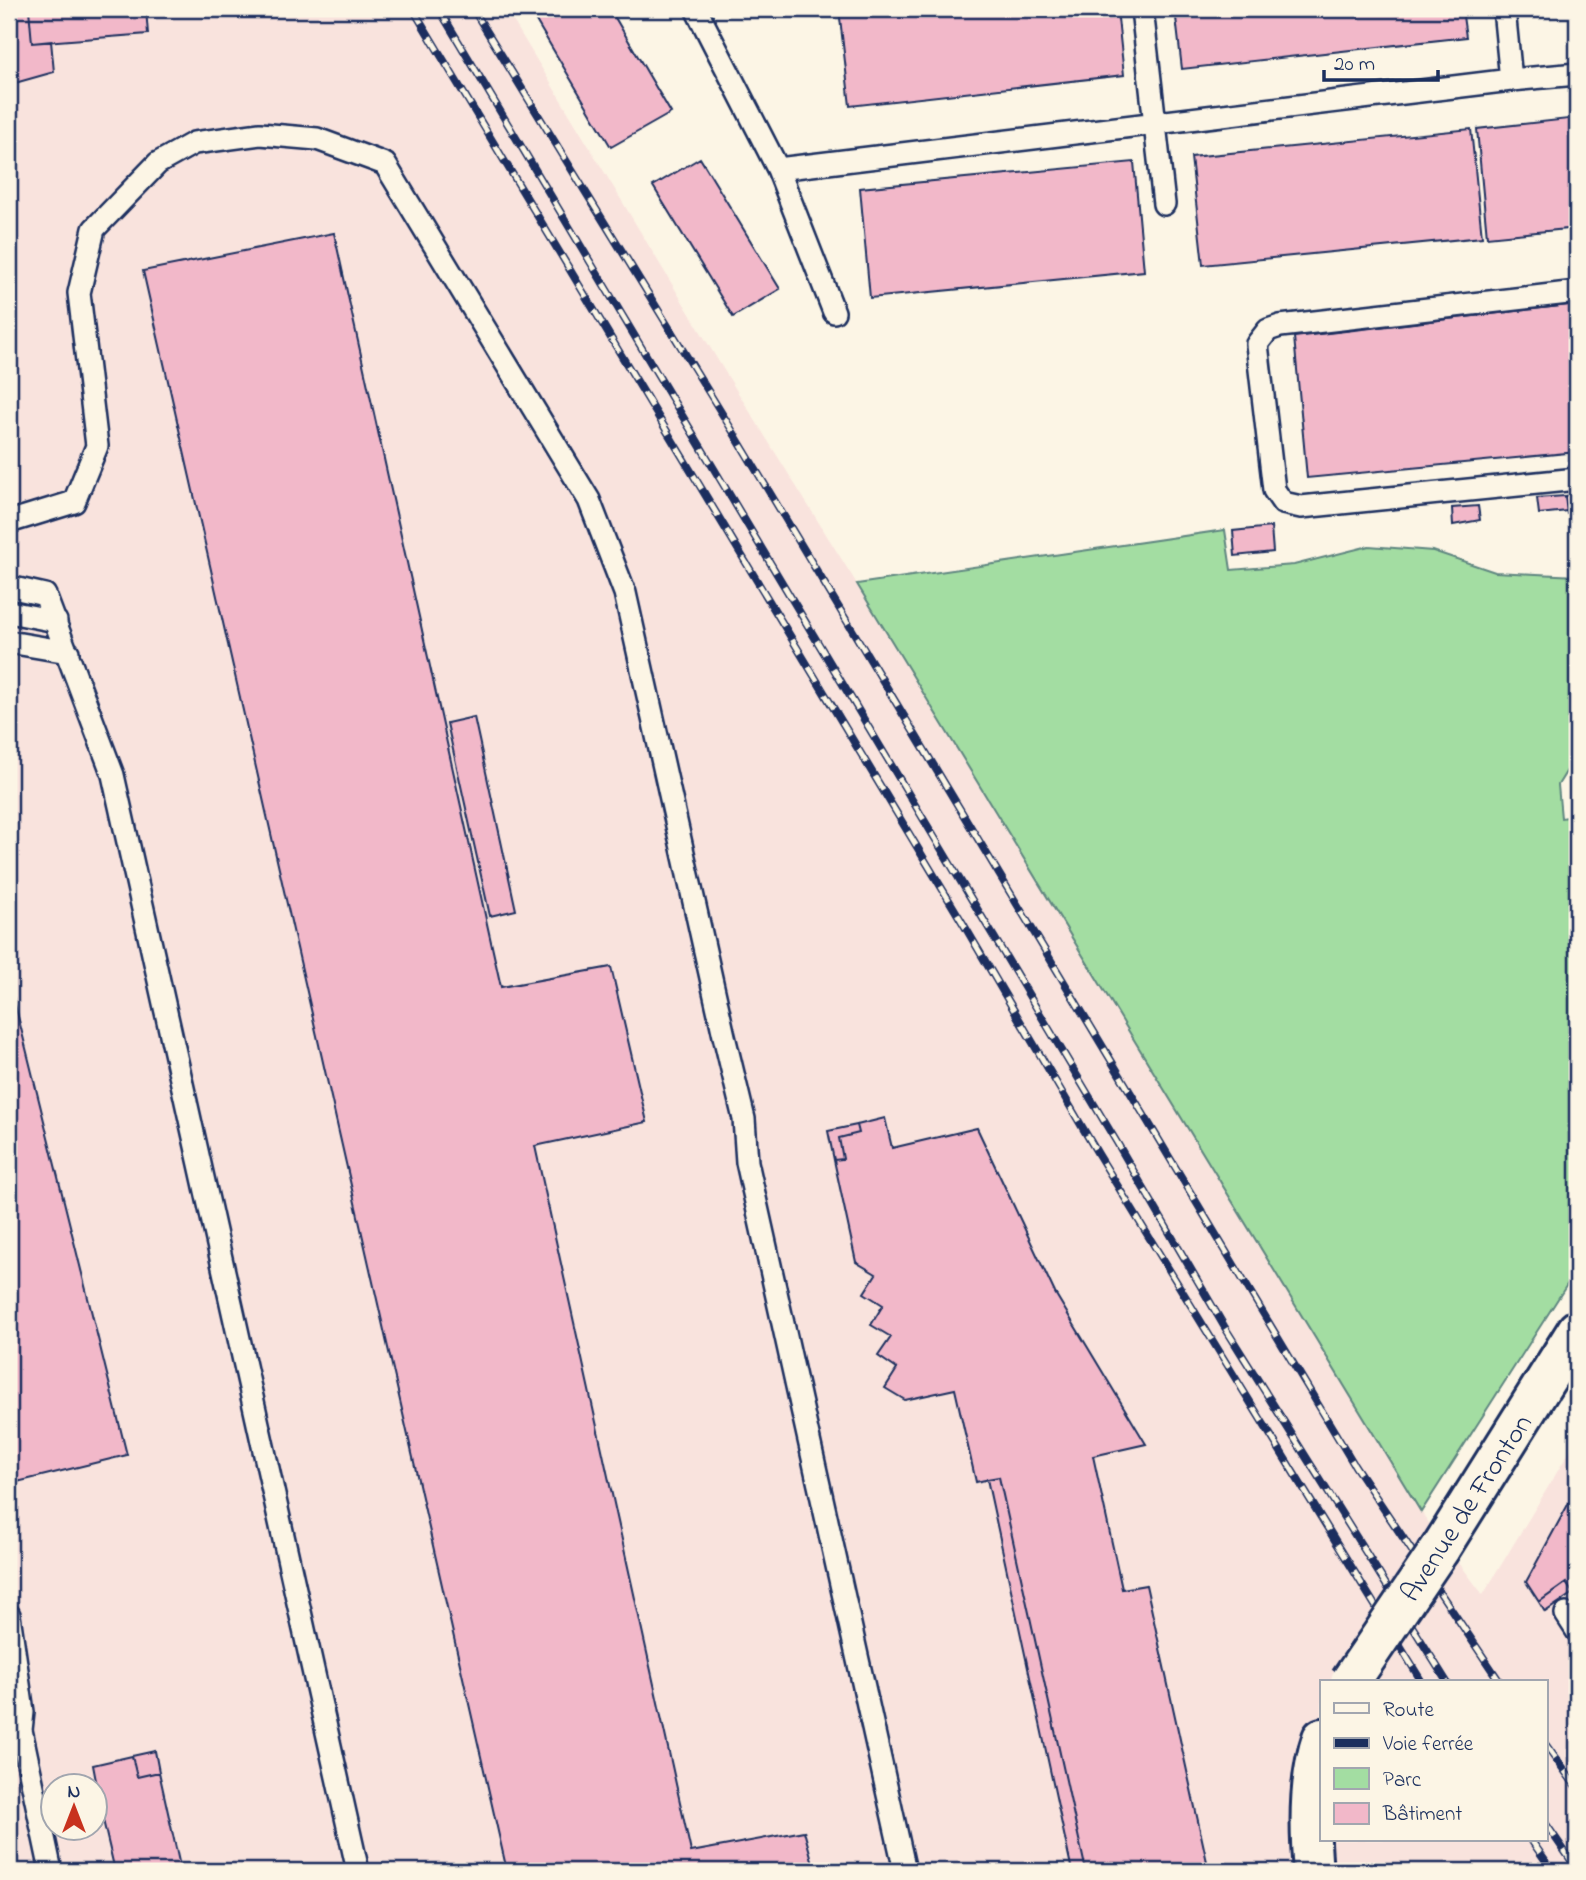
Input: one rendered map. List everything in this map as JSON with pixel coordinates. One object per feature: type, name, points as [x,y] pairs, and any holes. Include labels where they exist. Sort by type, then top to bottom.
[{"type":"street","name":"Avenue de Fronton","points":[[1351,1680],[1440,1549],[1577,1330]]},
{"type":"street","points":[[1313,1871],[1312,1800],[1320,1744]]},
{"type":"lane","points":[[696,9],[778,169],[834,312]]},
{"type":"lane","points":[[1142,9],[1164,204]]},
{"type":"lane","points":[[1504,9],[1511,80]]},
{"type":"lane","points":[[778,169],[1577,74]]},
{"type":"lane","points":[[9,522],[74,502],[97,446],[79,293],[94,229],[158,163],[194,143],[260,134],[317,139],[385,164],[589,500],[625,593],[744,1119],[747,1162],[905,1871]]},
{"type":"lane","points":[[1577,292],[1280,326],[1268,330],[1257,344],[1274,489],[1283,503],[1301,507],[1577,479]]},
{"type":"lane","points":[[9,587],[46,595],[113,775],[358,1871]]},
{"type":"lane","points":[[9,612],[56,621]]},
{"type":"lane","points":[[9,642],[68,652]]},
{"type":"lane","points":[[9,1615],[23,1712],[15,1732],[51,1871]]},
{"type":"shaded area","points":[[9,9],[506,9],[1421,1512],[1483,1595],[1577,1439],[1577,1871],[9,1871]]},
{"type":"green space","points":[[1225,530],[1231,570],[1294,565],[1369,546],[1433,551],[1495,572],[1577,576],[1577,754],[1558,785],[1561,818],[1577,816],[1577,1269],[1421,1512],[857,584]]},
{"type":"building","points":[[9,9],[29,9],[32,43],[51,41],[54,72],[15,83],[9,59]]},
{"type":"building","points":[[29,9],[146,9],[148,34],[32,43]]},
{"type":"building","points":[[529,9],[610,9],[671,113],[611,147]]},
{"type":"building","points":[[839,9],[1117,9],[1124,75],[850,106]]},
{"type":"building","points":[[1175,9],[1462,9],[1466,37],[1182,69]]},
{"type":"building","points":[[1577,118],[1577,228],[1487,237],[1477,129]]},
{"type":"building","points":[[1471,129],[1482,237],[1203,265],[1191,157]]},
{"type":"building","points":[[700,158],[780,289],[733,317],[653,186]]},
{"type":"building","points":[[1134,162],[1144,271],[870,298],[860,188]]},
{"type":"building","points":[[334,233],[501,987],[611,967],[647,1122],[535,1146],[691,1852],[804,1831],[815,1871],[507,1871],[143,271]]},
{"type":"building","points":[[1577,304],[1577,452],[1307,478],[1294,337]]},
{"type":"building","points":[[1577,494],[1577,513],[1567,514],[1565,496]]},
{"type":"building","points":[[1565,496],[1567,511],[1539,514],[1537,498]]},
{"type":"building","points":[[1478,506],[1480,520],[1453,525],[1452,508]]},
{"type":"building","points":[[1271,527],[1273,552],[1235,556],[1233,531]]},
{"type":"building","points":[[474,717],[516,910],[490,916],[447,723]]},
{"type":"building","points":[[9,980],[127,1455],[9,1484]]},
{"type":"building","points":[[885,1118],[892,1148],[977,1128],[1055,1293],[1146,1444],[1093,1456],[1122,1589],[1146,1585],[1209,1871],[1086,1871],[999,1477],[976,1482],[955,1389],[905,1400],[885,1388],[897,1369],[878,1356],[891,1337],[871,1325],[883,1305],[864,1293],[876,1274],[856,1262],[834,1160],[843,1159],[839,1138],[859,1133],[857,1125]]},
{"type":"building","points":[[857,1125],[859,1133],[839,1138],[843,1159],[834,1160],[828,1131]]},
{"type":"building","points":[[999,1477],[1086,1871],[1072,1871],[987,1479]]},
{"type":"building","points":[[1577,1488],[1577,1599],[1566,1583],[1539,1602],[1526,1582]]},
{"type":"building","points":[[1566,1583],[1573,1593],[1545,1612],[1539,1602]]},
{"type":"building","points":[[155,1751],[159,1772],[137,1777],[132,1756]]},
{"type":"building","points":[[132,1756],[137,1777],[159,1772],[181,1871],[115,1871],[108,1841],[108,1772],[94,1772],[93,1765]]},
{"type":"railway","points":[[413,9],[964,925],[1098,1154],[1421,1680]]},
{"type":"railway","points":[[439,9],[1224,1326],[1446,1680]]},
{"type":"railway","points":[[473,9],[732,430],[1355,1466],[1499,1680]]},
{"type":"railway","points":[[1548,1748],[1577,1788]]},
{"type":"railway","points":[[1548,1827],[1577,1869]]},
{"type":"railway","points":[[1532,1842],[1553,1871]]}]
